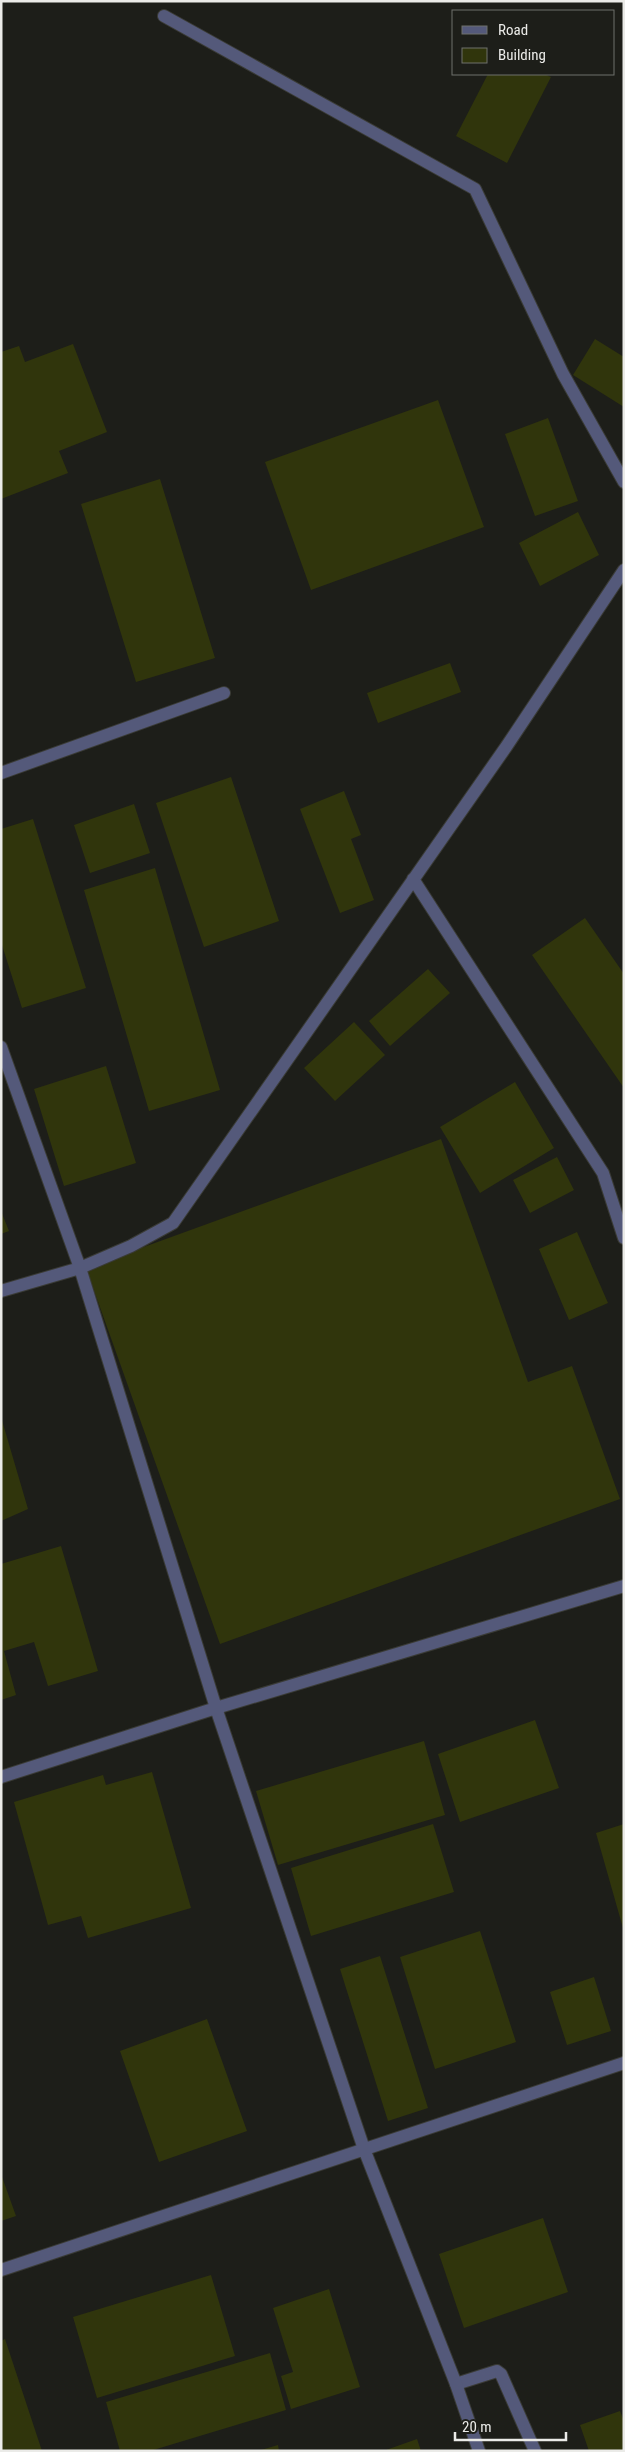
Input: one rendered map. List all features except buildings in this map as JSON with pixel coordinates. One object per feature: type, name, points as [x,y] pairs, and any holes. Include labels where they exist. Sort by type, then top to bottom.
[{"type":"street","points":[[164,16],[475,189],[564,374],[624,482]]},
{"type":"street","points":[[1,1291],[80,1268],[131,1246],[173,1223],[506,746],[624,570]]},
{"type":"street","points":[[1,773],[224,693]]},
{"type":"street","points":[[413,880],[603,1173],[624,1238]]},
{"type":"street","points":[[1,1047],[80,1268],[216,1708],[364,2150],[456,2384],[479,2451]]},
{"type":"street","points":[[1,1777],[216,1708],[624,1586]]},
{"type":"street","points":[[1,2270],[624,2063]]},
{"type":"street","points":[[456,2384],[497,2370],[501,2374],[535,2451]]}]
